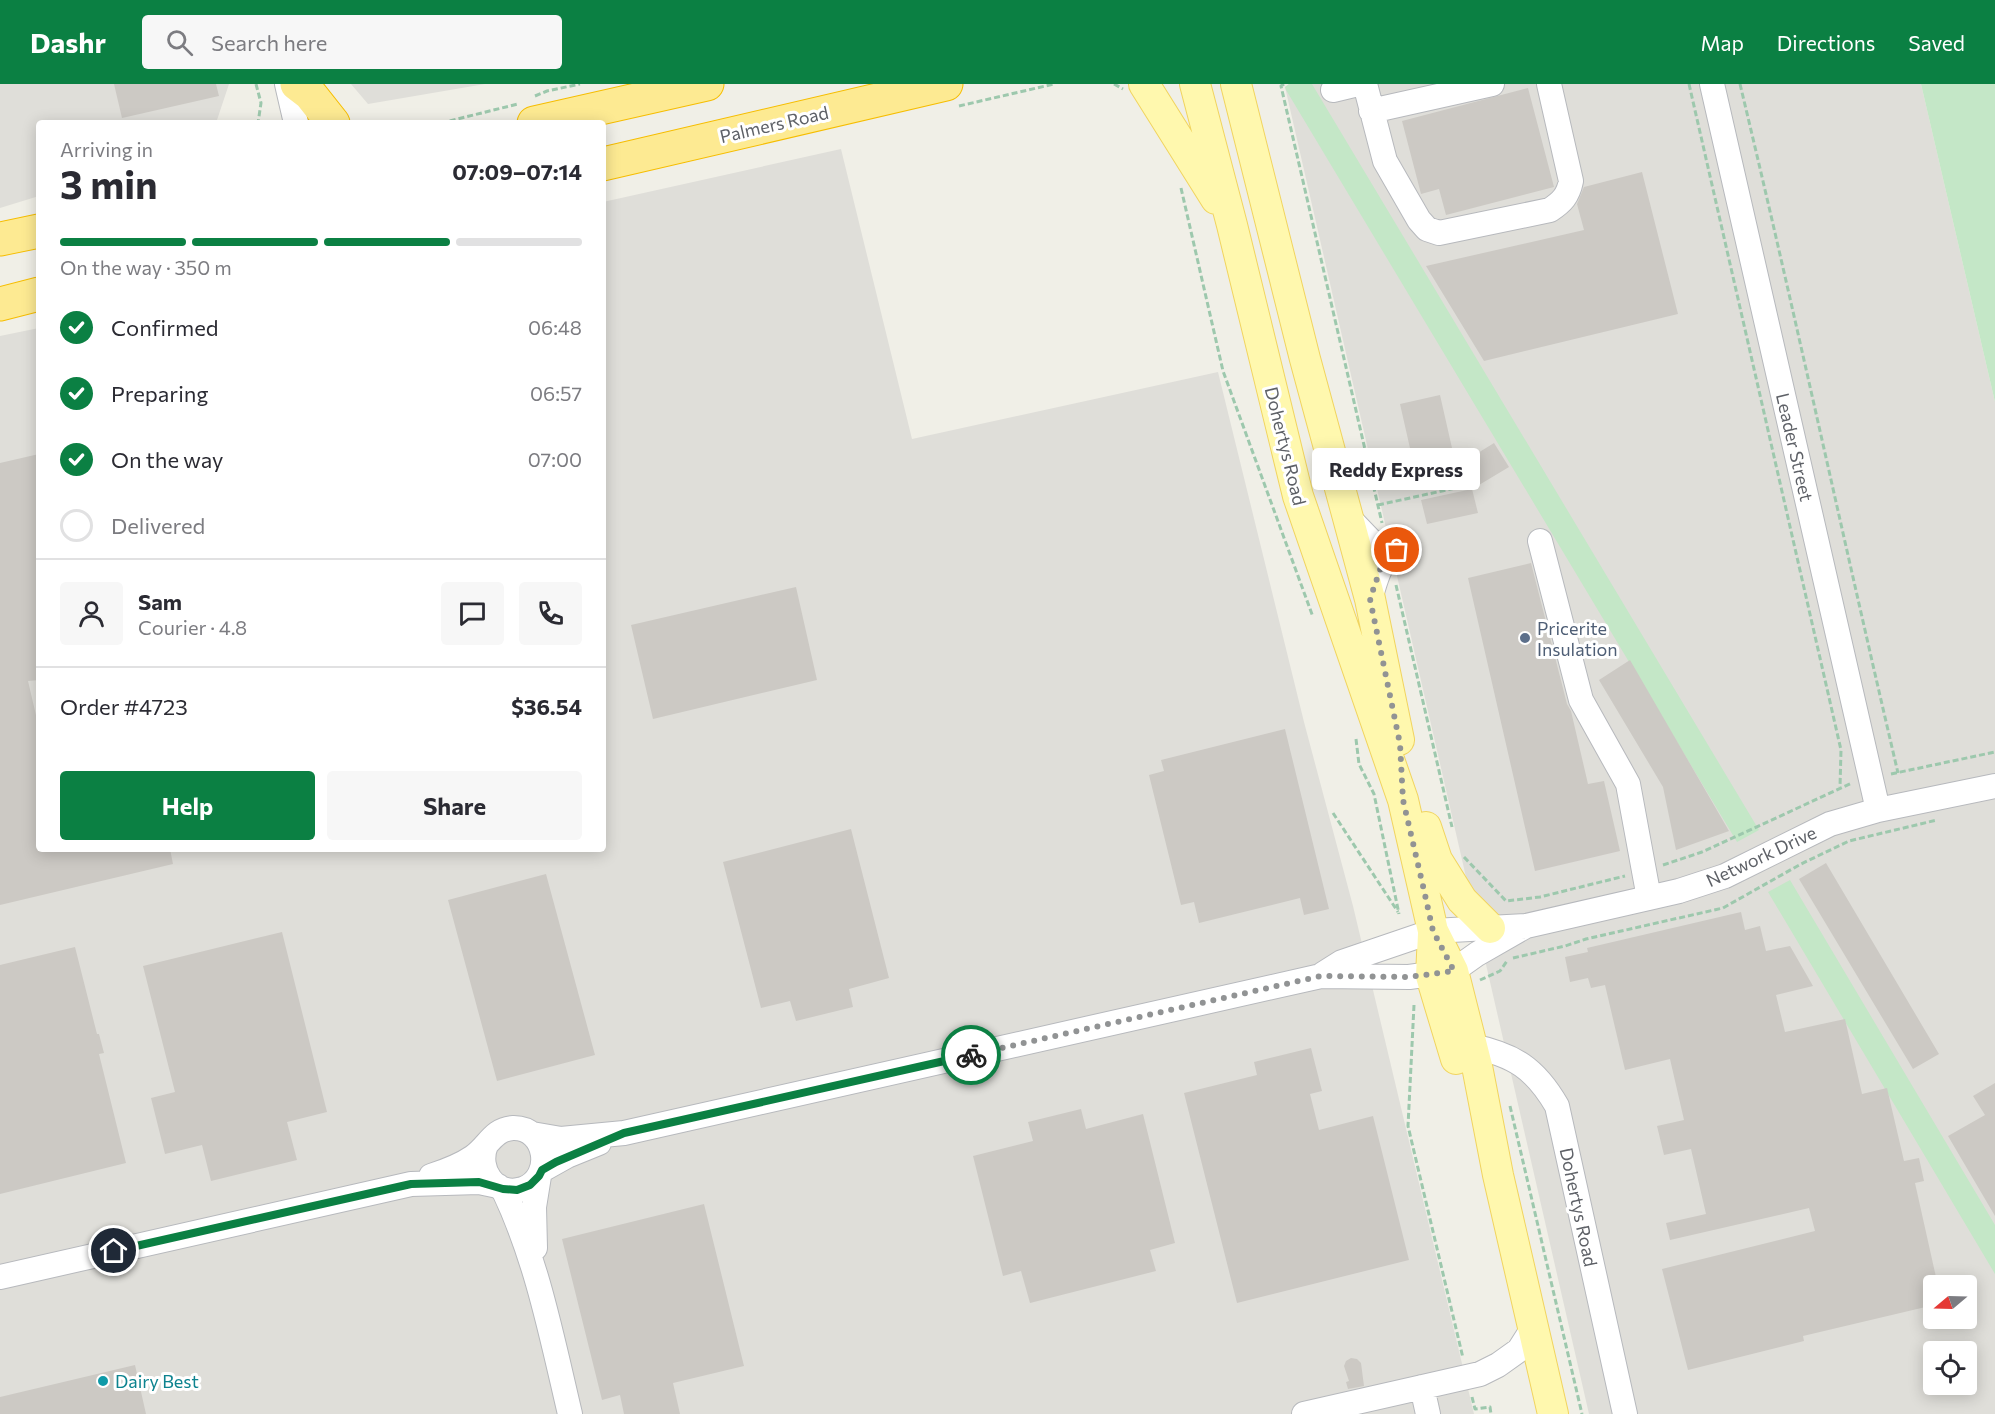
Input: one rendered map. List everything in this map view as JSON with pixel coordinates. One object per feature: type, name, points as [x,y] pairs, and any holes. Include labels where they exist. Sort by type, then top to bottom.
[{"type":"highway","points":[[297,84],[310,94],[331,120]]},
{"type":"highway","points":[[527,108],[707,84]]},
{"type":"highway","name":"Palmers Road","points":[[606,163],[946,84]]},
{"type":"highway","points":[[0,239],[36,232]]},
{"type":"highway","points":[[0,304],[36,295]]},
{"type":"main road","points":[[1144,84],[1232,225]]},
{"type":"main road","name":"Dohertys Road","points":[[1195,84],[1298,496],[1403,800],[1433,931],[1455,975],[1553,1414]]},
{"type":"main road","name":"Dohertys Road","points":[[1241,88],[1305,359],[1370,599],[1400,744],[1403,800]]},
{"type":"main road","points":[[1400,744],[1437,860],[1461,900],[1490,928]]},
{"type":"main road","name":"Dohertys Road","points":[[1455,975],[1463,1080],[1498,1175]]},
{"type":"street","points":[[287,84],[295,120]]},
{"type":"street","points":[[1333,90],[1358,84]]},
{"type":"street","points":[[1365,84],[1385,161],[1419,220],[1427,229],[1439,234],[1550,210],[1562,202],[1569,193],[1571,181],[1549,84]]},
{"type":"street","points":[[1371,111],[1491,84]]},
{"type":"street","name":"Leader Street","points":[[1712,84],[1878,810]]},
{"type":"street","points":[[1348,517],[1372,542],[1388,552],[1370,599]]},
{"type":"street","points":[[1540,541],[1581,700],[1628,784],[1649,898]]},
{"type":"street","name":"Network Drive","points":[[1321,976],[1342,962],[1433,931],[1526,926],[1679,891],[1725,876],[1830,824],[1878,810],[1995,786]]},
{"type":"street","name":"Network Drive","points":[[1455,975],[1477,954],[1526,926]]},
{"type":"street","points":[[0,1277],[411,1184],[460,1165],[480,1152],[494,1135],[506,1129],[519,1129],[531,1134],[561,1139],[624,1133],[1321,976],[1455,975]]},
{"type":"street","name":"Dohertys Road","points":[[1472,1046],[1497,1052],[1522,1063],[1549,1093],[1557,1106],[1625,1414]]},
{"type":"street","points":[[411,1184],[479,1182],[517,1190],[524,1188],[541,1173],[567,1156],[624,1133]]},
{"type":"street","points":[[531,1134],[543,1150],[534,1207],[536,1272]]},
{"type":"street","points":[[486,1145],[482,1156],[483,1168],[489,1178],[501,1187],[515,1216],[536,1272],[570,1414]]},
{"type":"street","points":[[1304,1414],[1480,1374],[1519,1350],[1533,1328]]},
{"type":"street","points":[[1422,1387],[1428,1414]]},
{"type":"path","points":[[256,84],[261,103],[258,120]]},
{"type":"path","points":[[454,120],[510,107],[527,108],[547,91],[580,84]]},
{"type":"path","points":[[1284,84],[1281,87],[1454,834]]},
{"type":"path","points":[[1689,84],[1841,750],[1840,788]]},
{"type":"path","points":[[1740,84],[1898,773]]},
{"type":"path","points":[[1378,505],[1460,487]]},
{"type":"path","points":[[1457,850],[1506,901],[1540,897],[1644,871],[1702,852],[1840,788],[1871,777],[1995,752]]},
{"type":"path","points":[[1333,813],[1399,914]]},
{"type":"path","points":[[1455,975],[1482,989]]},
{"type":"path","points":[[1414,1000],[1408,1126],[1456,1330]]},
{"type":"path","points":[[1508,1097],[1582,1414]]},
{"type":"shaded area","points":[[0,84],[229,84],[217,120],[36,120],[36,197],[0,208]]},
{"type":"shaded area","points":[[351,84],[485,84],[368,104]]},
{"type":"shaded area","points":[[1289,84],[1921,84],[1995,402],[1995,1414],[1589,1414],[1285,87]]},
{"type":"shaded area","points":[[841,149],[912,439],[1218,372],[1304,722],[1353,906],[1474,1414],[0,1414],[0,336],[36,329],[36,852],[606,852],[606,201]]},
{"type":"green space","points":[[1289,84],[1312,84],[1759,830],[1737,842],[1286,90],[1285,87]]},
{"type":"green space","points":[[1921,84],[1995,84],[1995,402]]},
{"type":"green space","points":[[1790,880],[1995,1225],[1995,1274],[1768,892]]},
{"type":"building","points":[[114,84],[216,84],[219,96],[122,118]]},
{"type":"building","points":[[1528,88],[1554,187],[1446,215],[1439,189],[1421,194],[1402,121]]},
{"type":"building","points":[[1642,172],[1678,314],[1484,361],[1426,266],[1584,230],[1577,204],[1584,187]]},
{"type":"building","points":[[1440,395],[1452,448],[1412,457],[1400,404]]},
{"type":"building","points":[[1494,443],[1509,467],[1479,485],[1465,461]]},
{"type":"building","points":[[36,455],[36,680],[28,681],[36,715],[36,852],[171,852],[173,864],[0,905],[0,463]]},
{"type":"building","points":[[1472,489],[1478,513],[1427,524],[1421,500]]},
{"type":"building","points":[[1531,563],[1588,784],[1604,781],[1620,851],[1535,871],[1468,578]]},
{"type":"building","points":[[796,587],[817,680],[653,719],[631,625]]},
{"type":"building","points":[[1630,660],[1729,831],[1676,850],[1663,787],[1599,680]]},
{"type":"building","points":[[1285,729],[1329,909],[1304,915],[1300,898],[1199,923],[1194,902],[1181,905],[1149,775],[1164,771],[1161,760]]},
{"type":"building","points":[[851,829],[889,978],[849,989],[853,1007],[796,1021],[790,1001],[761,1008],[723,862]]},
{"type":"building","points":[[1826,863],[1939,1054],[1913,1069],[1799,879]]},
{"type":"building","points":[[546,874],[595,1055],[497,1081],[448,900]]},
{"type":"building","points":[[1741,912],[1745,930],[1760,926],[1766,951],[1790,946],[1813,986],[1776,995],[1785,1032],[1845,1019],[1862,1094],[1887,1088],[1904,1161],[1919,1158],[1924,1181],[1915,1183],[1936,1275],[1923,1275],[1923,1308],[1803,1336],[1804,1341],[1688,1370],[1662,1269],[1815,1231],[1809,1208],[1670,1240],[1666,1223],[1706,1214],[1691,1149],[1664,1155],[1657,1126],[1684,1120],[1670,1059],[1625,1070],[1605,985],[1591,988],[1588,978],[1570,982],[1565,957],[1588,952],[1587,948]]},
{"type":"building","points":[[282,932],[327,1112],[287,1122],[297,1160],[211,1181],[202,1145],[165,1154],[151,1098],[175,1092],[143,966]]},
{"type":"building","points":[[75,947],[104,1053],[99,1054],[126,1163],[0,1194],[0,965]]},
{"type":"building","points":[[1311,1048],[1322,1091],[1310,1094],[1319,1130],[1373,1116],[1409,1260],[1237,1303],[1184,1093],[1257,1075],[1254,1062]]},
{"type":"building","points":[[1995,1083],[1995,1216],[1948,1136],[1985,1115],[1973,1096]]},
{"type":"building","points":[[1081,1109],[1086,1129],[1143,1114],[1175,1243],[1150,1250],[1156,1271],[1030,1303],[1021,1271],[1003,1276],[973,1156],[1033,1141],[1028,1122]]},
{"type":"building","points":[[704,1204],[744,1366],[673,1383],[680,1414],[624,1414],[620,1395],[602,1400],[562,1239]]},
{"type":"building","points":[[1351,1358],[1361,1363],[1364,1386],[1348,1389],[1346,1382],[1349,1381],[1344,1366]]},
{"type":"building","name":"Dairy Best","points":[[135,1365],[146,1414],[0,1414],[0,1397]]},
{"type":"way so far","points":[[971,1055],[1321,976],[1409,977],[1431,976],[1454,971],[1433,931],[1403,800],[1400,744],[1370,599],[1382,564],[1389,555],[1397,550]]},
{"type":"place","name":"Reddy Express","points":[[1397,550]]},
{"type":"place","name":"Pricerite Insulation","points":[[1525,638]]},
{"type":"place","name":"Dairy Best","points":[[103,1381]]},
{"type":"route","points":[[114,1251],[411,1184],[479,1182],[503,1189],[517,1190],[530,1185],[542,1170],[567,1156],[624,1133],[971,1055]]}]
